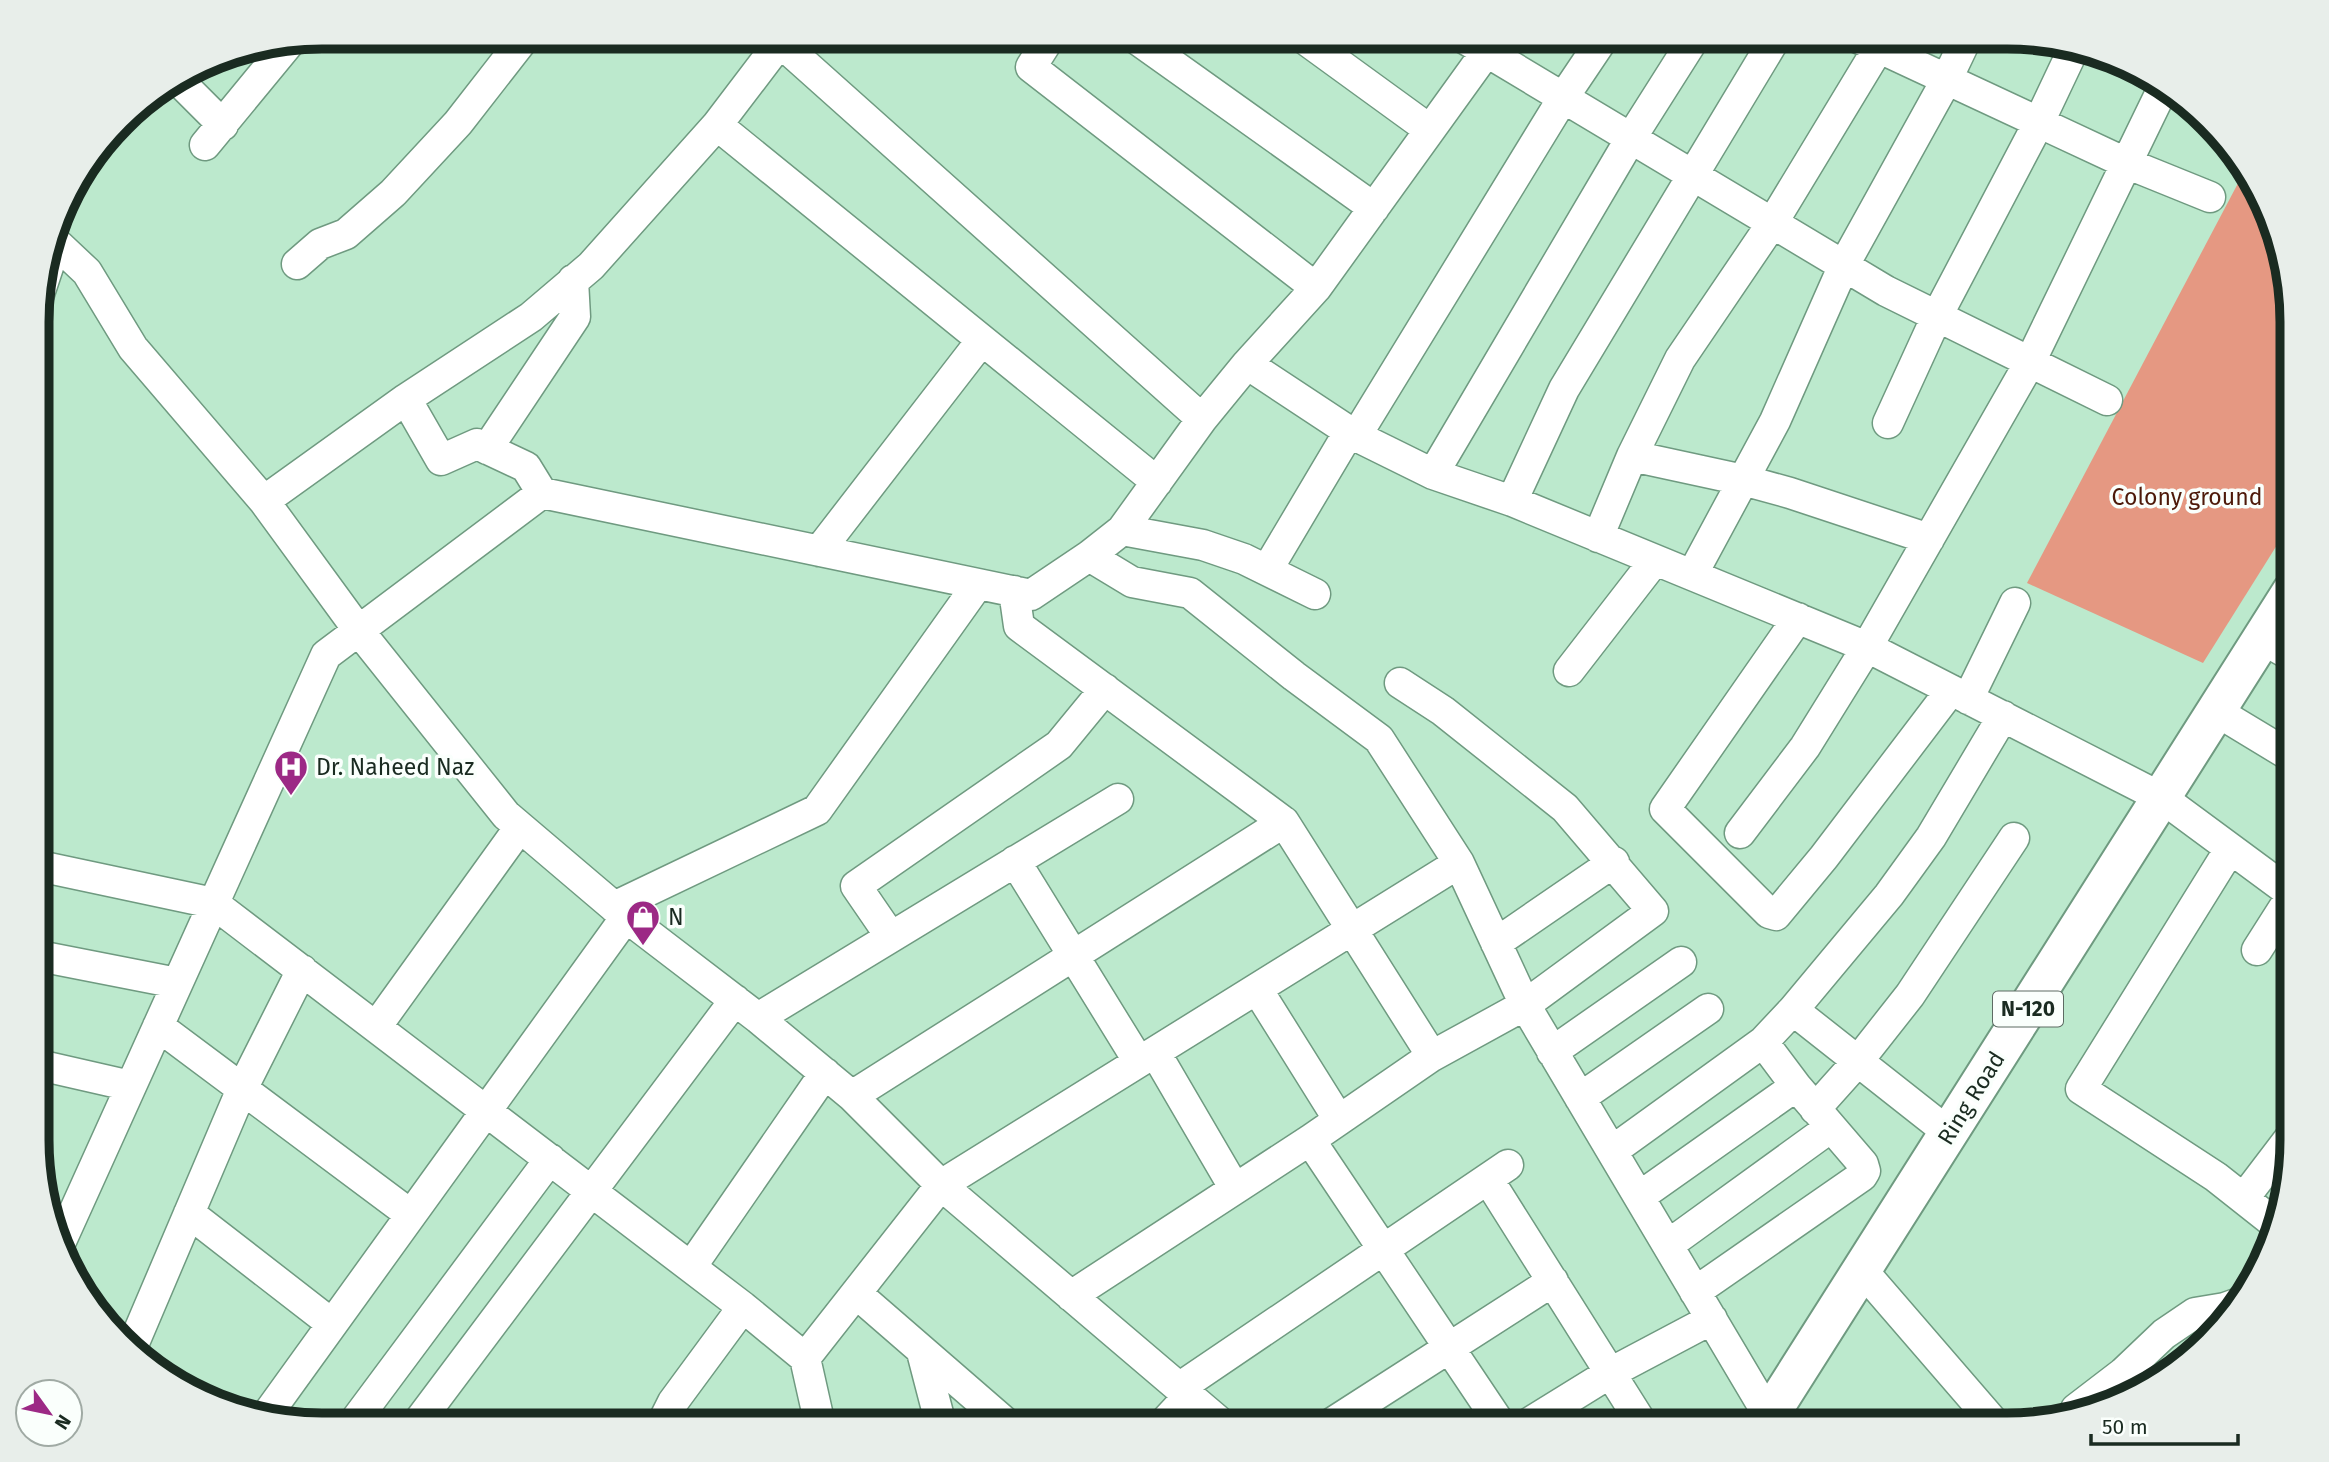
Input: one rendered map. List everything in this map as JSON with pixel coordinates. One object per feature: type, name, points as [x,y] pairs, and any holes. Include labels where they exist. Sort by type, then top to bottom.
[{"type":"highway","name":"Ring Road","points":[[1770,1413],[2216,711],[2277,648]]},
{"type":"street","points":[[297,264],[320,244],[346,234],[393,193],[457,123],[516,49]]},
{"type":"street","points":[[264,501],[406,399],[531,317],[591,265],[717,125],[774,49]]},
{"type":"street","points":[[793,49],[1202,419]]},
{"type":"street","points":[[1042,49],[1031,67],[1316,288]]},
{"type":"street","points":[[1152,49],[1374,208]]},
{"type":"street","points":[[1319,49],[1430,130]]},
{"type":"street","points":[[406,399],[441,460],[477,444],[526,467],[542,494],[1031,595],[1122,530],[1202,419],[1247,364],[1316,288],[1430,130],[1478,49]]},
{"type":"street","points":[[1492,49],[1563,98],[1886,291],[2108,400]]},
{"type":"street","points":[[1268,570],[1596,49]]},
{"type":"street","points":[[1433,474],[1631,138],[1687,49]]},
{"type":"street","points":[[1512,501],[1564,389],[1769,49]]},
{"type":"street","points":[[1598,537],[1632,456],[1680,359],[1773,222],[1869,49]]},
{"type":"street","points":[[1889,49],[2126,163],[2210,197]]},
{"type":"street","points":[[1692,575],[1776,421],[1844,265],[1961,49]]},
{"type":"street","points":[[183,87],[214,135],[282,52]]},
{"type":"street","points":[[1888,422],[1937,316],[2071,56]]},
{"type":"street","points":[[1740,832],[1805,747],[1867,647],[2030,362],[2159,95]]},
{"type":"street","points":[[717,125],[1157,482]]},
{"type":"street","points":[[59,246],[87,272],[133,348],[264,501],[359,631],[506,815],[620,912],[825,1073],[852,1096],[941,1185],[1209,1413]]},
{"type":"street","points":[[487,449],[575,317],[573,280]]},
{"type":"street","points":[[819,551],[982,340]]},
{"type":"street","points":[[1247,364],[1353,434],[1433,474],[1512,501],[1798,618],[1867,647],[1960,694],[2162,798],[2280,886]]},
{"type":"street","points":[[1632,456],[1743,480],[1929,539]]},
{"type":"street","points":[[65,1232],[326,655],[542,494]]},
{"type":"street","points":[[1122,530],[1203,545],[1244,559],[1314,594]]},
{"type":"street","points":[[1089,556],[1132,582],[1189,593],[1379,739],[1459,863],[1525,1005],[1712,1319],[1761,1413]]},
{"type":"street","points":[[1569,671],[1655,560]]},
{"type":"street","points":[[271,1408],[486,1111],[620,912],[817,810],[978,583]]},
{"type":"street","points":[[1014,591],[1019,626],[1284,822],[1432,1056]]},
{"type":"street","points":[[1798,618],[1665,809],[1769,913],[1776,915],[1906,751],[1960,694],[2015,603]]},
{"type":"street","points":[[1071,1296],[1310,1140],[1432,1056],[1525,1005],[1653,911],[1614,862],[1565,808],[1443,711],[1400,683]]},
{"type":"street","points":[[891,937],[856,887],[1059,745],[1105,689]]},
{"type":"street","points":[[2216,711],[2280,750]]},
{"type":"street","points":[[1612,1151],[1763,1042],[1793,1010],[1889,895],[1931,837],[2003,716]]},
{"type":"street","points":[[425,1413],[591,1191],[746,1009],[891,937],[1118,799]]},
{"type":"street","points":[[852,1096],[1284,822]]},
{"type":"street","points":[[376,1027],[520,827]]},
{"type":"street","points":[[1668,1245],[1823,1118],[1858,1061],[1910,995],[2014,838]]},
{"type":"street","points":[[2230,849],[2081,1088],[2216,1177],[2269,1218]]},
{"type":"street","points":[[1016,861],[1074,956],[1147,1057],[1235,1189]]},
{"type":"street","points":[[1496,943],[1614,862]]},
{"type":"street","points":[[805,1358],[941,1185],[1459,863]]},
{"type":"street","points":[[49,868],[214,902],[743,1307],[805,1358],[816,1413]]},
{"type":"street","points":[[2257,950],[2280,914]]},
{"type":"street","points":[[49,958],[177,983]]},
{"type":"street","points":[[1552,1052],[1681,962]]},
{"type":"street","points":[[136,1339],[242,1089],[302,970]]},
{"type":"street","points":[[1257,989],[1339,1120]]},
{"type":"street","points":[[1580,1098],[1708,1009]]},
{"type":"street","points":[[1793,1010],[1949,1133]]},
{"type":"street","points":[[158,1026],[411,1215]]},
{"type":"street","points":[[1695,1292],[1862,1177],[1865,1171],[1863,1164],[1796,1086],[1763,1042]]},
{"type":"street","points":[[49,1067],[131,1086]]},
{"type":"street","points":[[691,1267],[825,1073]]},
{"type":"street","points":[[1639,1197],[1796,1086]]},
{"type":"street","points":[[1310,1140],[1493,1413]]},
{"type":"street","points":[[2244,1198],[2279,1152]]},
{"type":"street","points":[[361,1413],[550,1160]]},
{"type":"street","points":[[1171,1413],[1184,1392],[1498,1172],[1553,1281],[1635,1413]]},
{"type":"street","points":[[189,1213],[332,1324]]},
{"type":"street","points":[[1862,1270],[1986,1413]]},
{"type":"street","points":[[1347,1413],[1553,1281]]},
{"type":"street","points":[[857,1294],[994,1413]]},
{"type":"street","points":[[668,1413],[743,1307]]},
{"type":"street","points":[[2087,1401],[2123,1373],[2164,1334],[2195,1313],[2222,1309]]},
{"type":"street","points":[[1545,1413],[1610,1373],[1712,1319]]},
{"type":"street","points":[[922,1352],[938,1413]]},
{"type":"green space","name":"Colony ground","points":[[2240,180],[2266,234],[2278,286],[2280,540],[2203,663],[2027,583]]},
{"type":"place","name":"Dr. Naheed Naz","points":[[291,797]]},
{"type":"place","name":"N","points":[[643,947]]}]
